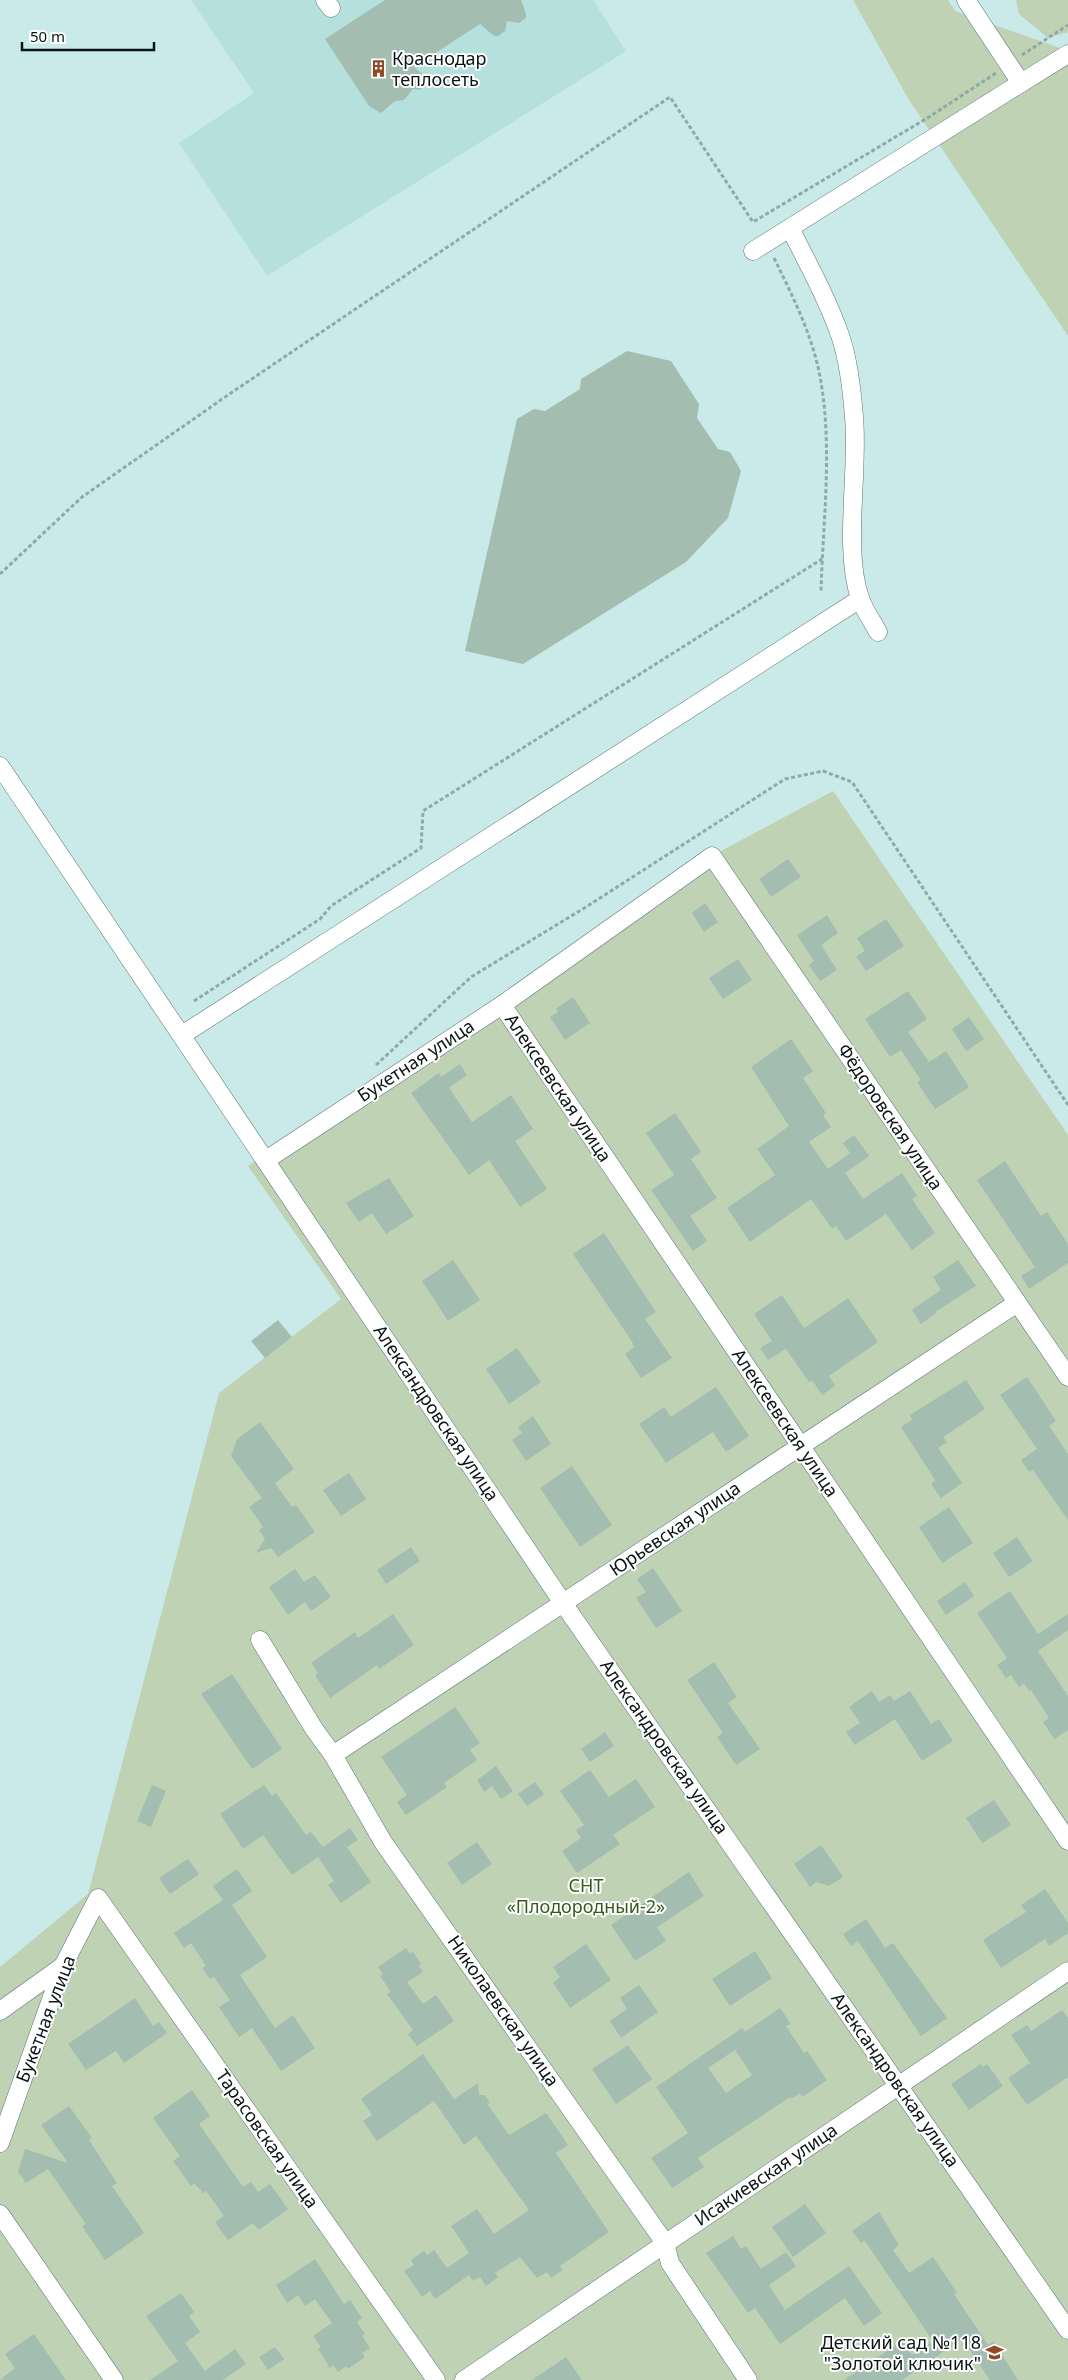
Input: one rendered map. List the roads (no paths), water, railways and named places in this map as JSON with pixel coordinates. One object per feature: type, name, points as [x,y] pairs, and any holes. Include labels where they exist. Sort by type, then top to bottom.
[{"type":"street","points":[[966,0],[1021,83]]},
{"type":"street","points":[[753,251],[1068,54]]},
{"type":"street","points":[[790,228],[820,288],[841,338],[848,368],[854,418],[856,471],[854,564],[860,599],[878,632]]},
{"type":"street","points":[[182,1035],[860,599]]},
{"type":"street","name":"Александровская улица","points":[[0,766],[564,1603],[1068,2330]]},
{"type":"street","name":"Букетная улица","points":[[266,1160],[502,1005],[712,856]]},
{"type":"street","name":"Фёдоровская улица","points":[[712,856],[1068,1377]]},
{"type":"street","name":"Алексеевская улица","points":[[502,1005],[1068,1841]]},
{"type":"street","name":"Юрьевская улица","points":[[333,1756],[1017,1303]]},
{"type":"street","name":"Николаевская улица","points":[[260,1640],[314,1729],[333,1756],[383,1842],[665,2243],[670,2263],[748,2380]]},
{"type":"street","name":"Букетная улица","points":[[0,2143],[63,1966],[98,1898]]},
{"type":"street","name":"Тарасовская улица","points":[[98,1898],[436,2380]]},
{"type":"street","points":[[0,2011],[63,1966]]},
{"type":"street","name":"Исакиевская улица","points":[[464,2380],[1068,1971]]},
{"type":"street","points":[[0,2214],[114,2380]]},
{"type":"place","name":"Краснодар теплосеть","points":[[378,69]]},
{"type":"place","name":"Детский сад №118 \"Золотой ключик\"","points":[[995,2353]]},
{"type":"park label","name":"СНТ «Плодородный-2»","points":[[586,1896]]}]
